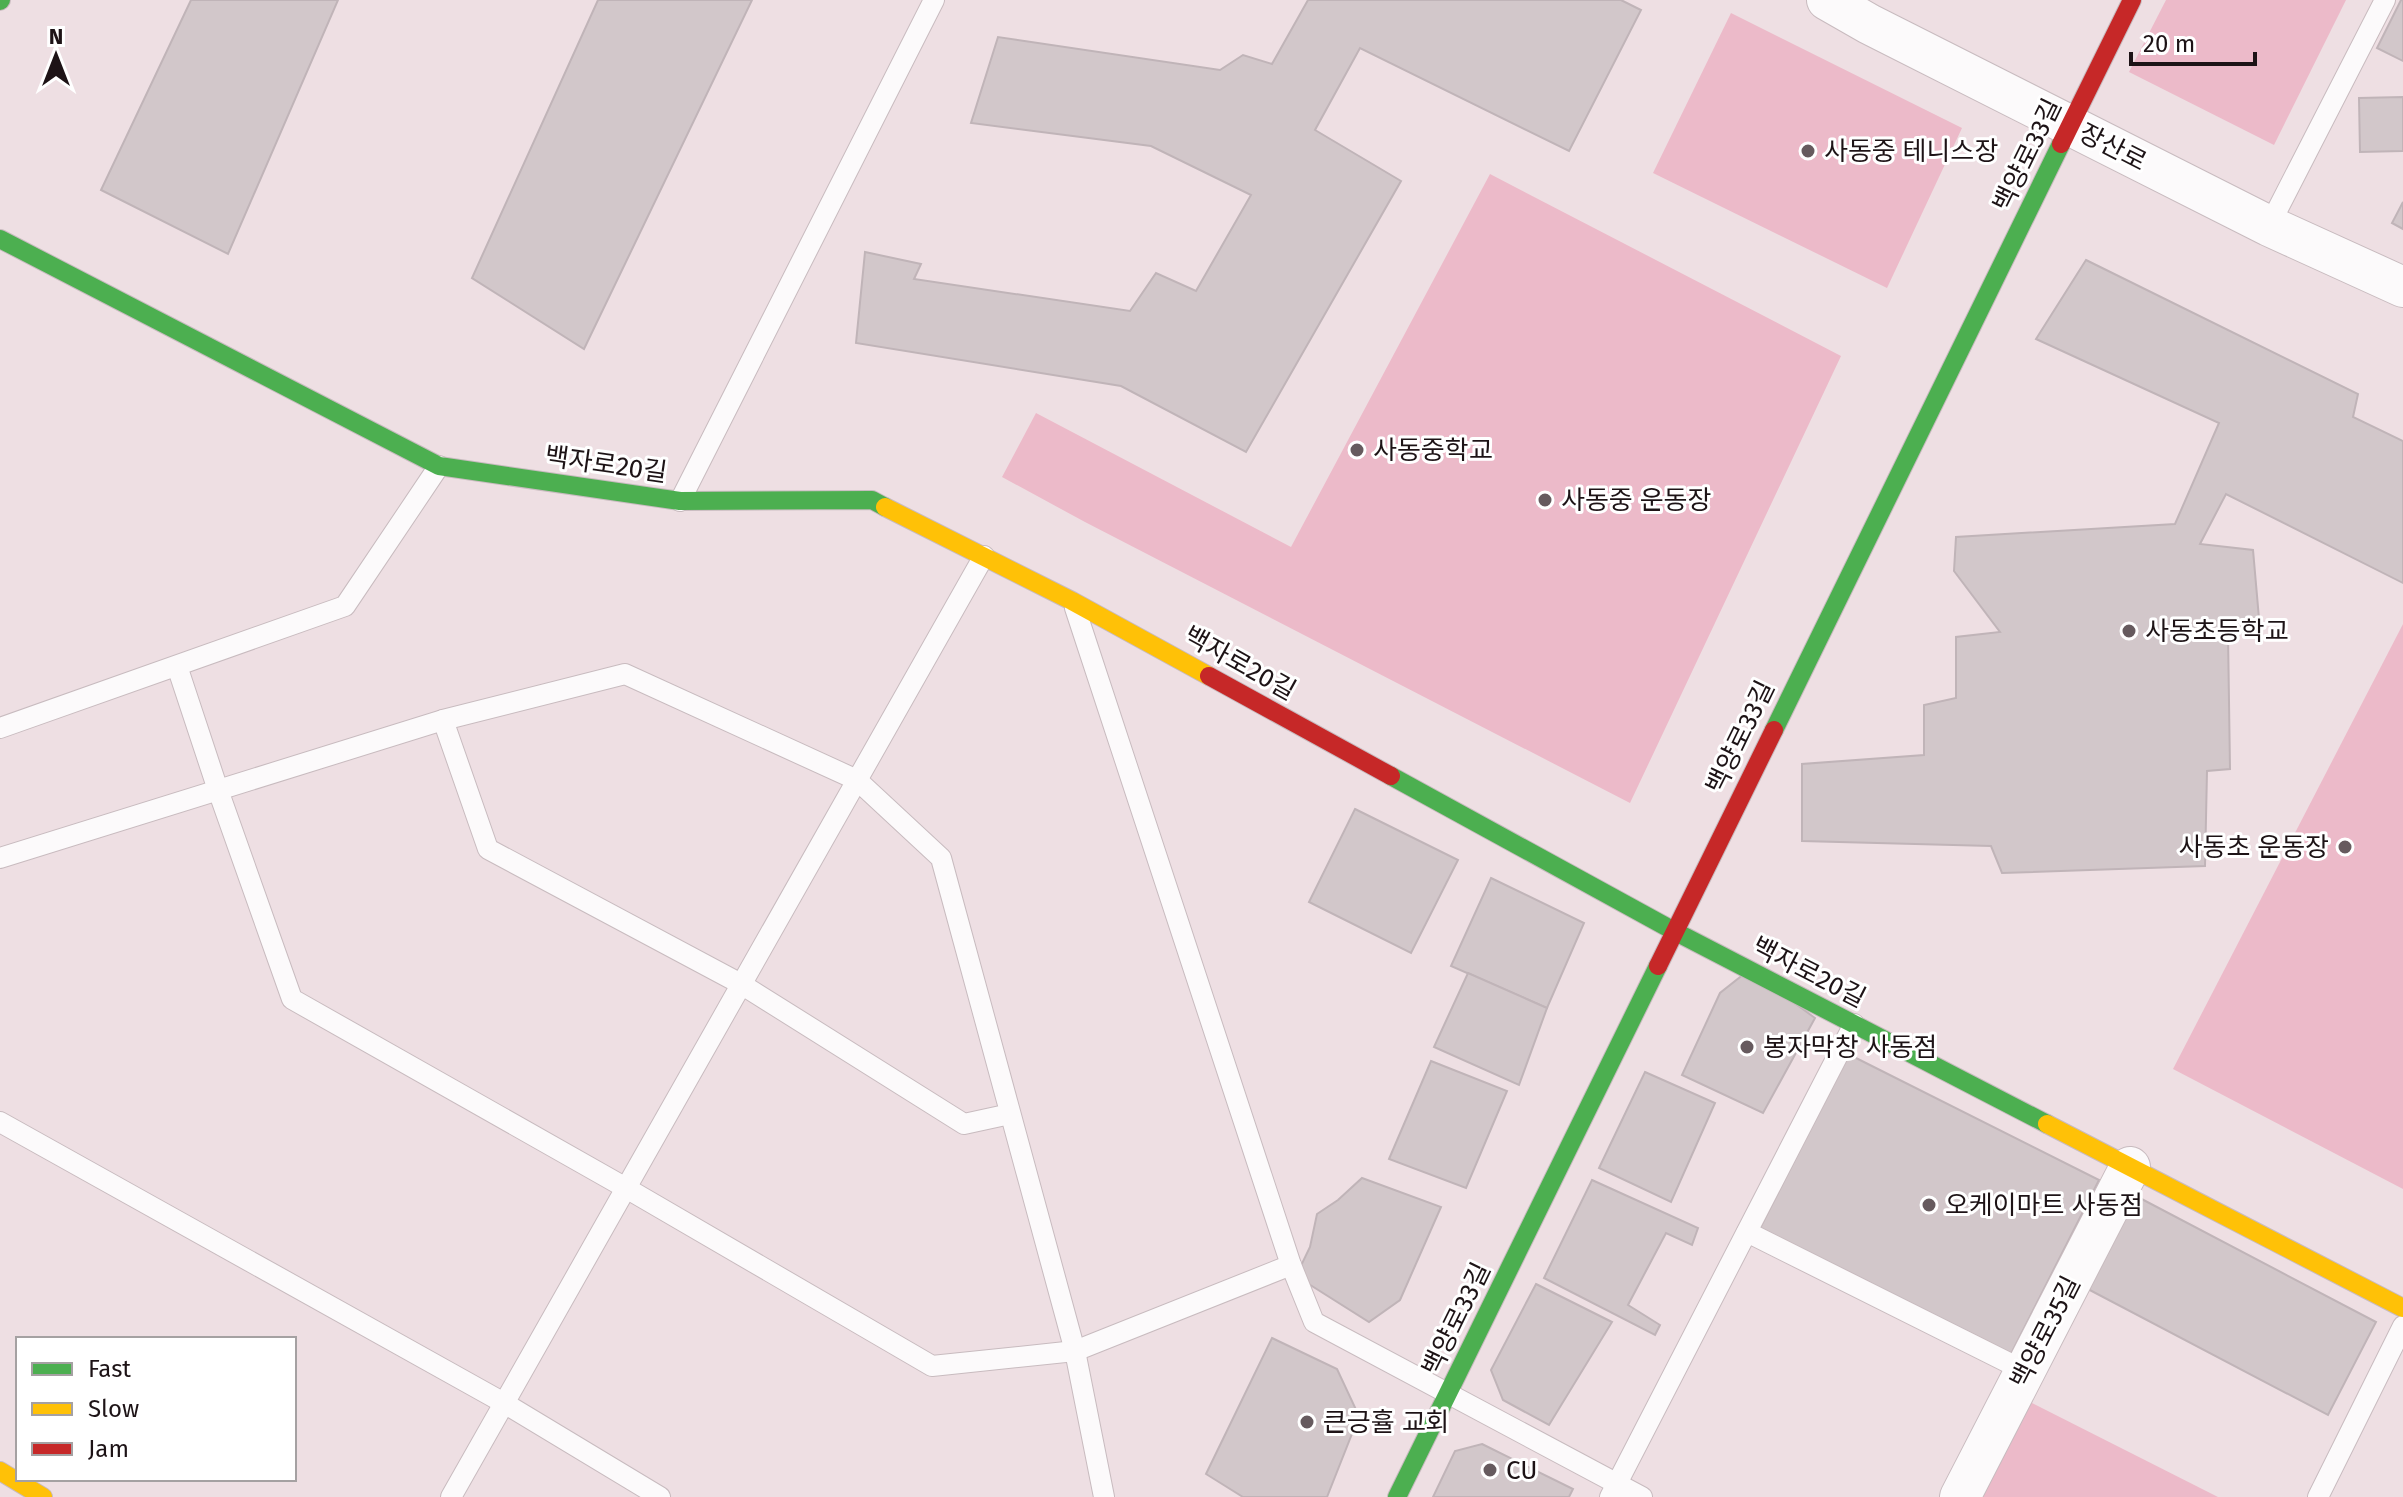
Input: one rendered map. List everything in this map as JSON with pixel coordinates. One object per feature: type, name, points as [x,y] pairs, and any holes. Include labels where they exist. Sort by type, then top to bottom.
[{"type":"street","name":"장산로","points":[[1827,0],[1876,12],[2070,126],[2269,226],[2403,287]]},
{"type":"street","name":"백양로33길","points":[[1397,1497],[2132,0]]},
{"type":"street","name":"백자로20길","points":[[0,239],[439,466],[680,501],[872,500],[1072,601],[1674,931],[2403,1308]]},
{"type":"street","name":"백양로35길","points":[[1960,1497],[2130,1167]]},
{"type":"street","points":[[17,1481],[43,1497]]},
{"type":"lane","points":[[680,501],[934,0]]},
{"type":"lane","points":[[2269,226],[2385,0]]},
{"type":"lane","points":[[0,728],[345,606],[439,466]]},
{"type":"lane","points":[[451,1497],[984,556]]},
{"type":"lane","points":[[1072,601],[1291,1265],[1314,1322],[1448,1393],[1613,1490],[1642,1497]]},
{"type":"lane","points":[[177,666],[292,999],[932,1366],[1075,1351],[1291,1265]]},
{"type":"lane","points":[[0,858],[443,720],[625,674],[857,780],[941,858],[1075,1351],[1104,1497]]},
{"type":"lane","points":[[443,720],[488,849],[741,984],[964,1124],[1010,1114]]},
{"type":"lane","points":[[1613,1490],[1854,1024]]},
{"type":"lane","points":[[0,1122],[504,1403],[660,1497]]},
{"type":"lane","points":[[1747,1232],[2025,1371]]},
{"type":"lane","points":[[2318,1497],[2403,1326]]},
{"type":"shaded area","points":[[2166,0],[2346,0],[2274,145],[2129,72]]},
{"type":"shaded area","name":"사동중 테니스장","points":[[1731,13],[1962,128],[1887,288],[1653,173]]},
{"type":"shaded area","name":"사동중 운동장","points":[[1490,174],[1841,356],[1630,803],[1002,477],[1036,413],[1291,547]]},
{"type":"shaded area","name":"사동초 운동장","points":[[2403,624],[2403,1189],[2173,1069]]},
{"type":"shaded area","points":[[2028,1401],[2218,1497],[1979,1497]]},
{"type":"building","points":[[191,0],[338,0],[228,254],[101,190]]},
{"type":"building","points":[[598,0],[752,0],[584,349],[472,278]]},
{"type":"building","points":[[1308,0],[1621,0],[1641,10],[1569,151],[1360,48],[1315,130],[1401,181],[1246,452],[1121,386],[856,343],[865,252],[921,264],[914,279],[1130,311],[1156,273],[1196,291],[1251,195],[1151,146],[971,123],[998,37],[1220,70],[1243,55],[1272,64]]},
{"type":"building","points":[[2403,0],[2403,61],[2377,48]]},
{"type":"building","points":[[2403,97],[2403,151],[2360,152],[2359,98]]},
{"type":"building","points":[[2403,202],[2403,229],[2392,223]]},
{"type":"building","points":[[2086,260],[2358,394],[2353,417],[2403,441],[2403,583],[2226,494],[2200,544],[2253,550],[2260,630],[2228,634],[2230,769],[2207,771],[2205,866],[2002,873],[1991,846],[1802,841],[1802,764],[1924,755],[1924,705],[1956,698],[1956,637],[2000,632],[1954,571],[1956,537],[2175,524],[2219,423],[2036,339]]},
{"type":"building","points":[[1355,809],[1458,860],[1411,953],[1309,902]]},
{"type":"building","points":[[1491,878],[1584,923],[1547,1008],[1451,966]]},
{"type":"building","name":"봉자막창 사동점","points":[[1749,970],[1815,1018],[1763,1113],[1682,1075],[1720,993]]},
{"type":"building","points":[[1468,973],[1547,1008],[1519,1085],[1434,1047]]},
{"type":"building","name":"오케이마트 사동점","points":[[1848,1054],[2099,1180],[2010,1356],[1759,1230]]},
{"type":"building","points":[[1431,1061],[1507,1091],[1466,1188],[1389,1159]]},
{"type":"building","points":[[1645,1072],[1715,1103],[1671,1202],[1599,1168]]},
{"type":"building","points":[[1362,1178],[1441,1207],[1400,1300],[1369,1322],[1296,1276],[1310,1247],[1317,1214]]},
{"type":"building","points":[[1592,1180],[1698,1228],[1692,1245],[1666,1233],[1628,1305],[1660,1325],[1655,1335],[1544,1278]]},
{"type":"building","points":[[2134,1195],[2376,1322],[2328,1415],[2084,1287]]},
{"type":"building","points":[[1536,1284],[1612,1322],[1549,1425],[1503,1400],[1491,1370]]},
{"type":"building","points":[[1272,1338],[1337,1369],[1359,1416],[1327,1497],[1243,1497],[1206,1474]]},
{"type":"building","name":"CU","points":[[1482,1444],[1573,1489],[1569,1497],[1433,1497],[1455,1451]]},
{"type":"traffic: fast","points":[[1774,730],[2061,144]]},
{"type":"traffic: fast","points":[[0,239],[439,466],[680,501],[872,500],[885,507]]},
{"type":"traffic: fast","points":[[1391,776],[1674,931],[2047,1124]]},
{"type":"traffic: fast","points":[[1397,1497],[1658,966]]},
{"type":"traffic: slow","points":[[885,507],[1072,601],[1209,676]]},
{"type":"traffic: slow","points":[[2047,1124],[2403,1308]]},
{"type":"traffic: slow","points":[[0,1471],[16,1481]]},
{"type":"traffic: slow","points":[[17,1481],[43,1497]]},
{"type":"traffic: jam","points":[[2061,144],[2132,0]]},
{"type":"traffic: jam","points":[[1209,676],[1391,776]]},
{"type":"traffic: jam","points":[[1658,966],[1774,730]]},
{"type":"place","name":"사동중 테니스장","points":[[1808,151]]},
{"type":"place","name":"사동중학교","points":[[1357,450]]},
{"type":"place","name":"사동중 운동장","points":[[1545,500]]},
{"type":"place","name":"사동초등학교","points":[[2129,631]]},
{"type":"place","name":"사동초 운동장","points":[[2345,847]]},
{"type":"place","name":"봉자막창 사동점","points":[[1747,1047]]},
{"type":"place","name":"오케이마트 사동점","points":[[1929,1205]]},
{"type":"place","name":"큰긍휼 교회","points":[[1307,1422]]},
{"type":"place","name":"CU","points":[[1490,1470]]}]
